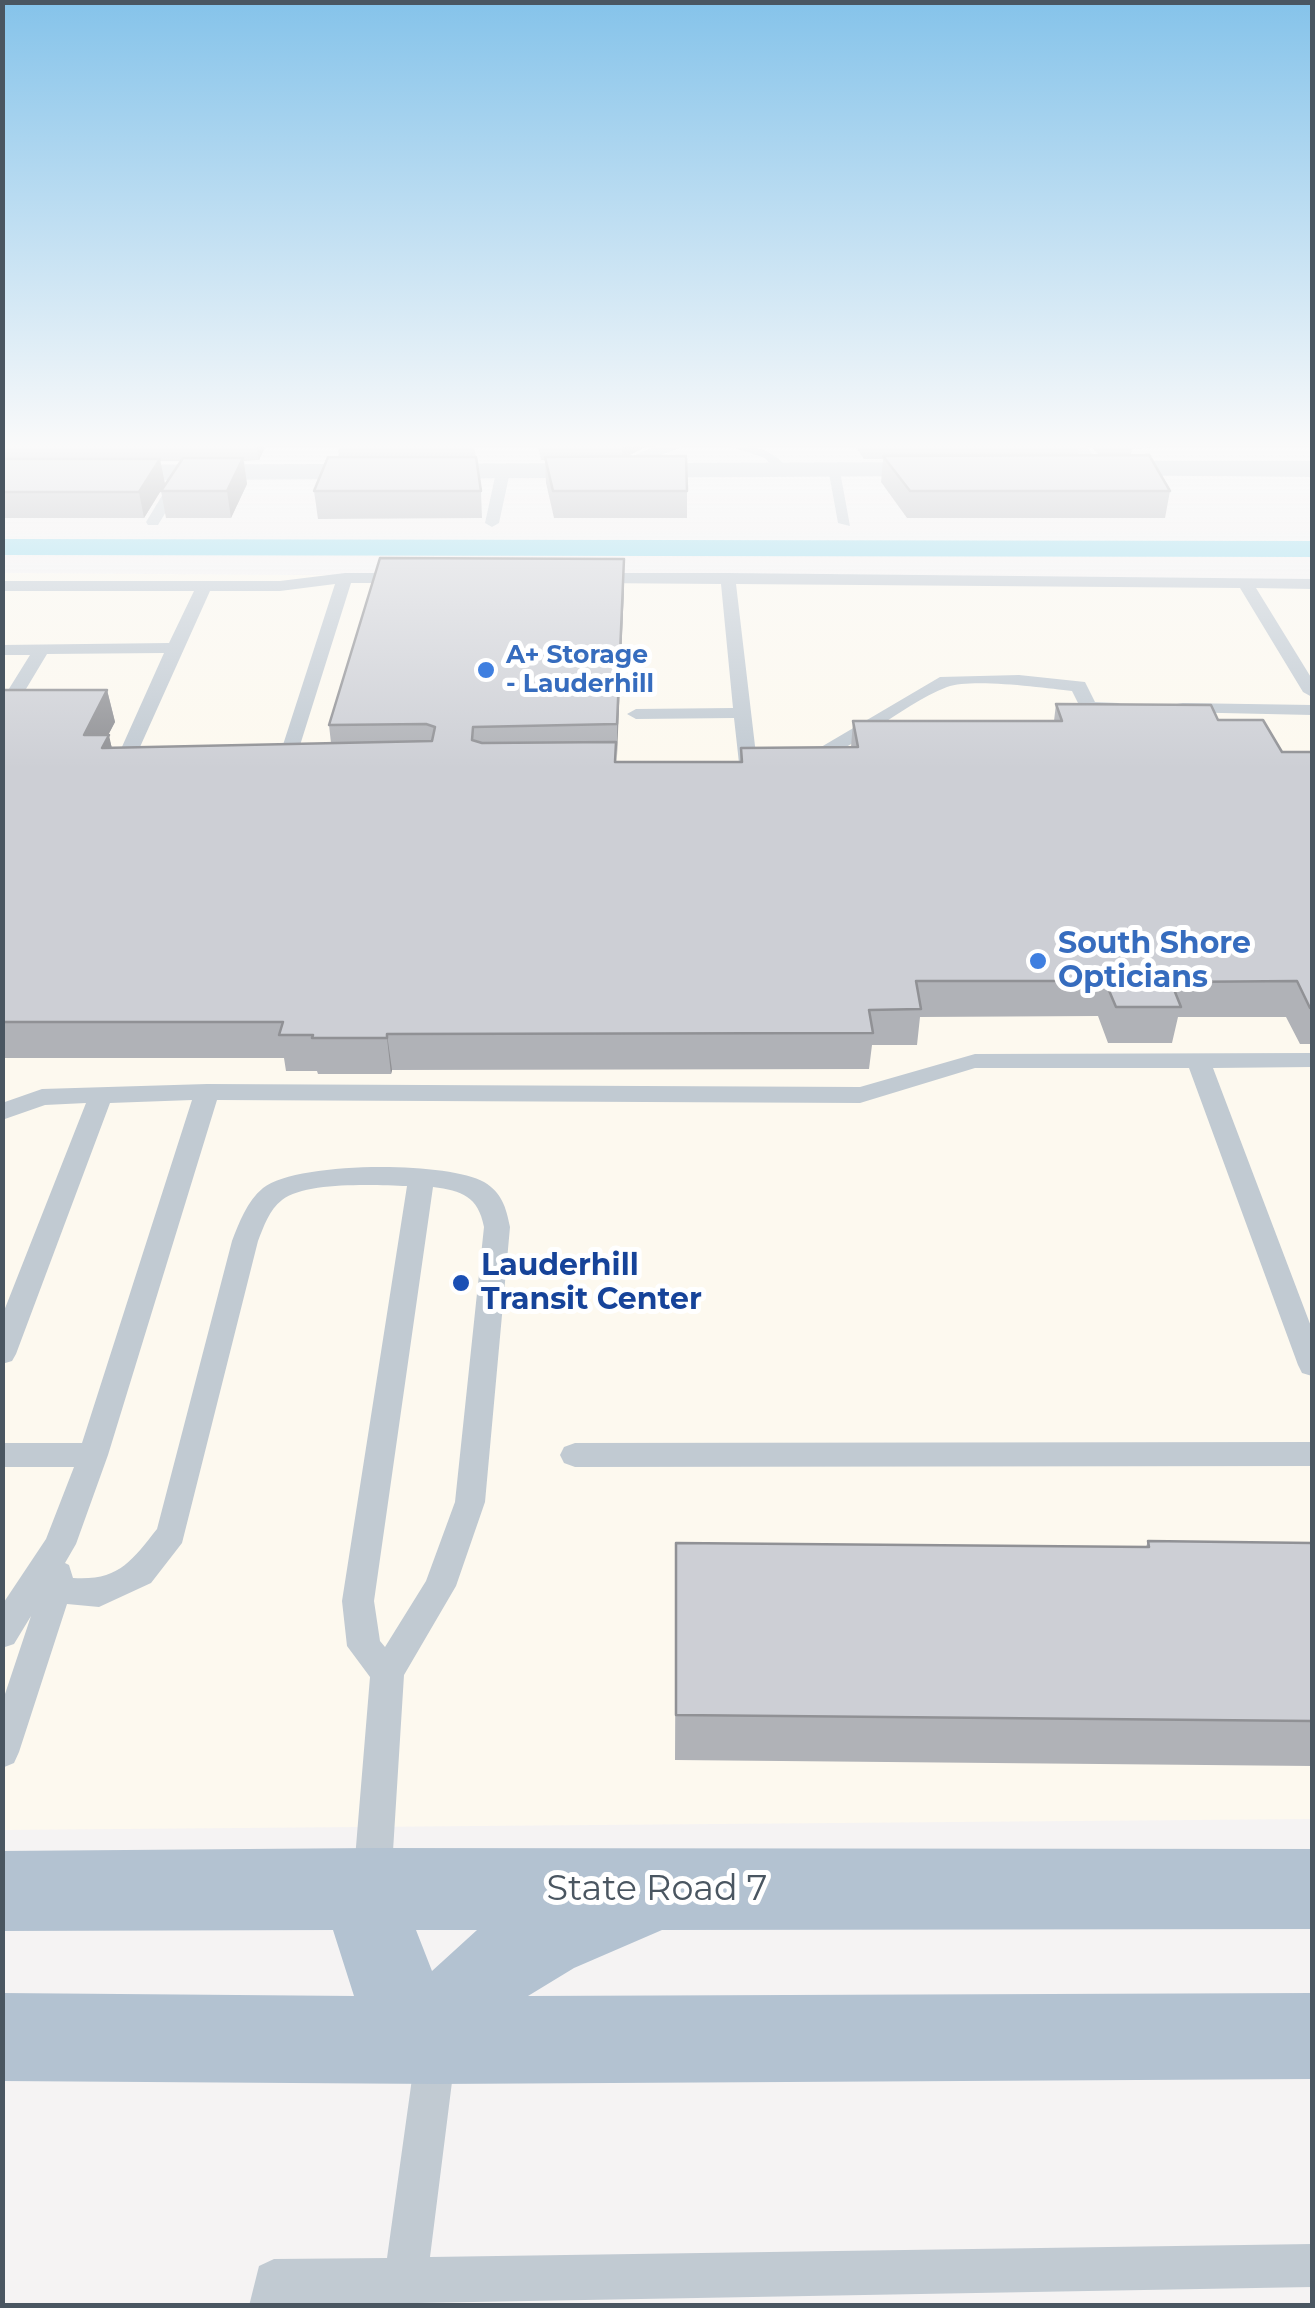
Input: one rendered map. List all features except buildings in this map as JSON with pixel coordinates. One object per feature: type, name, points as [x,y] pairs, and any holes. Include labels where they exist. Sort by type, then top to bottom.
[{"type":"main road","points":[[372,1888],[376,1941],[398,1998],[437,2040]]},
{"type":"main road","name":"State Road 7","points":[[2,1891],[1312,1889]]},
{"type":"main road","points":[[437,2040],[468,1994],[511,1957],[569,1926],[660,1891]]},
{"type":"main road","points":[[2,2037],[437,2040],[1312,2036]]},
{"type":"lane","points":[[2,586],[280,586],[345,578],[422,578]]},
{"type":"lane","points":[[312,766],[253,767],[289,754],[345,578]]},
{"type":"lane","points":[[575,578],[1312,584]]},
{"type":"lane","points":[[728,578],[742,713],[758,763],[823,754],[946,681],[1019,680],[1079,686],[1088,707],[1312,710]]},
{"type":"lane","points":[[1245,583],[1312,692]]},
{"type":"lane","points":[[177,767],[158,767],[130,749],[204,586]]},
{"type":"lane","points":[[2,650],[175,648]]},
{"type":"lane","points":[[8,704],[42,650]]},
{"type":"lane","points":[[636,714],[742,713]]},
{"type":"lane","points":[[1198,1060],[1312,1365]]},
{"type":"lane","points":[[2,1112],[42,1097],[208,1092],[860,1095],[890,1090],[945,1064],[1312,1060]]},
{"type":"lane","points":[[2,1634],[60,1544],[93,1455],[208,1092]]},
{"type":"lane","points":[[2,1354],[101,1096]]},
{"type":"lane","points":[[57,1590],[99,1593],[140,1574],[171,1534],[245,1241],[257,1213],[273,1192],[314,1180],[421,1179],[472,1186],[492,1202],[497,1227],[470,1502],[440,1586],[387,1673],[372,1888]]},
{"type":"lane","points":[[387,1673],[364,1646],[358,1601],[421,1179]]},
{"type":"lane","points":[[576,1455],[1312,1454]]},
{"type":"lane","points":[[2,1455],[93,1455]]},
{"type":"lane","points":[[2,1752],[57,1590],[60,1544]]},
{"type":"lane","points":[[404,2291],[437,2040]]},
{"type":"lane","points":[[271,2306],[274,2281],[404,2291],[1312,2266]]},
{"type":"shaded area","points":[[2,573],[1312,582],[1312,1819],[3,1830]]},
{"type":"place","name":"A+ Storage - Lauderhill","points":[[486,670]]},
{"type":"place","name":"South Shore Opticians","points":[[1038,961]]},
{"type":"place","name":"Lauderhill Transit Center","points":[[461,1283]]}]
